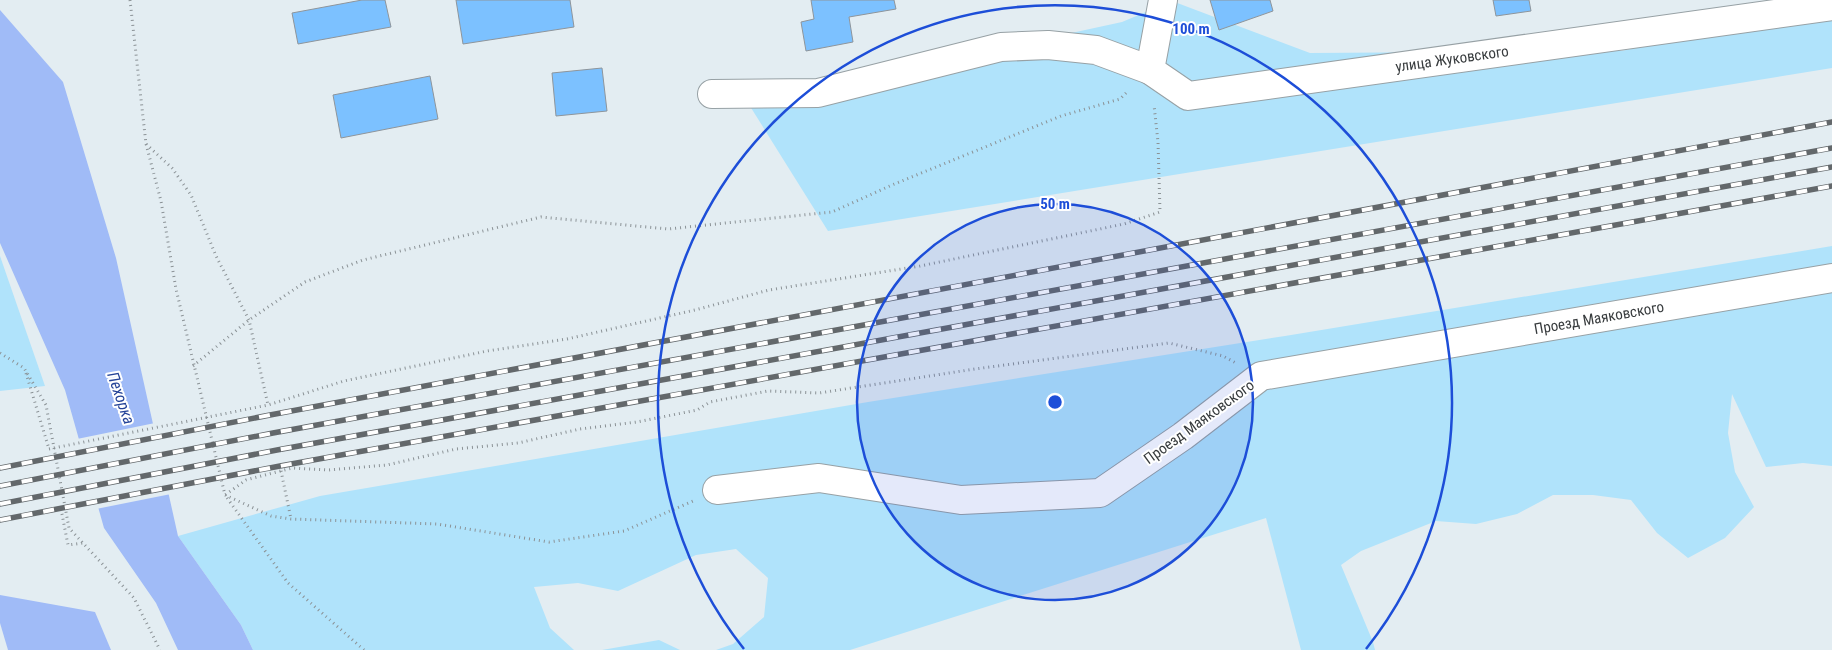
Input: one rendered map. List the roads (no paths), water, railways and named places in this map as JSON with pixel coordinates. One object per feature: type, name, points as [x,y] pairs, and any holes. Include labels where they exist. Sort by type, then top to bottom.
[{"type":"street","points":[[1150,70],[1163,0]]},
{"type":"street","name":"улица Жуковского","points":[[712,94],[818,93],[1001,47],[1048,45],[1096,50],[1150,70],[1188,96],[1832,6]]},
{"type":"street","name":"Проезд Маяковского","points":[[717,490],[819,478],[961,500],[1100,493],[1183,436],[1261,376],[1832,278]]},
{"type":"water","name":"Пехорка","points":[[0,10],[63,82],[116,258],[178,536],[241,625],[253,650],[178,650],[156,603],[104,528],[65,390],[0,243]]},
{"type":"water","points":[[0,595],[95,612],[111,650],[8,650],[0,623]]},
{"type":"railway","points":[[0,468],[270,415],[1832,122]]},
{"type":"railway","points":[[0,486],[273,433],[1832,148]]},
{"type":"railway","points":[[0,504],[277,450],[1832,167]]},
{"type":"railway","points":[[0,520],[280,466],[1832,186]]}]
